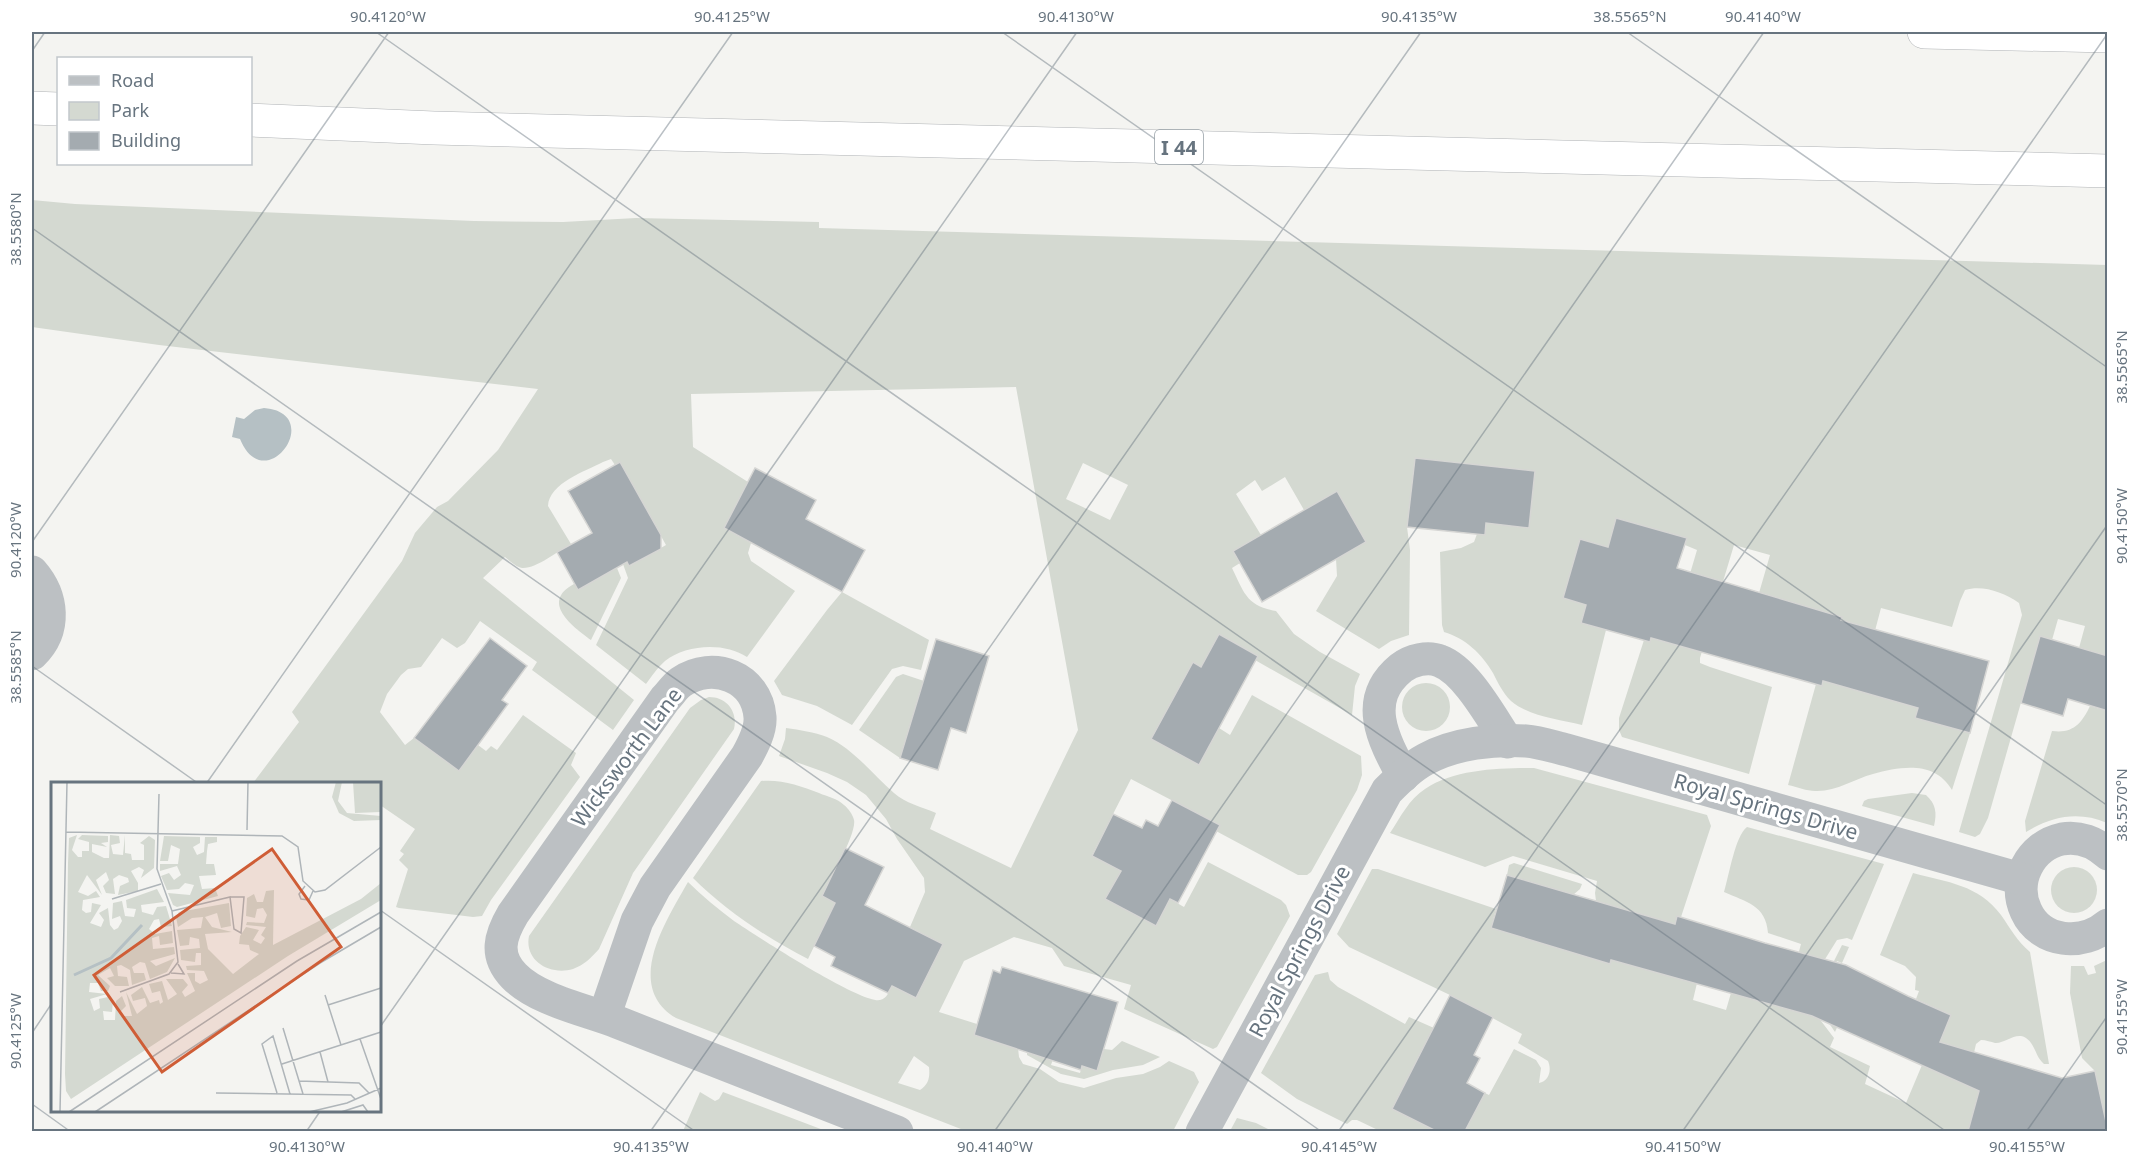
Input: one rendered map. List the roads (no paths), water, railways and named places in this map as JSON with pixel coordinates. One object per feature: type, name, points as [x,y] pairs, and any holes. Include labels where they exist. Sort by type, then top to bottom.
[{"type":"highway","points":[[1924,32],[2108,36]]},
{"type":"highway","points":[[32,108],[57,109]]},
{"type":"highway","name":"I 44","points":[[252,120],[434,128],[2108,171]]},
{"type":"street","points":[[32,572],[41,582],[48,600],[49,619],[45,637],[32,654]]},
{"type":"street","points":[[1403,776],[1386,743],[1378,718],[1381,696],[1388,679],[1407,663],[1423,659],[1440,661],[1460,673],[1508,742]]},
{"type":"street","name":"Wicksworth Lane","points":[[604,1017],[637,921],[655,886],[747,756],[756,738],[760,718],[755,696],[742,681],[723,672],[705,672],[681,682],[665,699],[513,914],[500,942],[504,961],[514,976],[530,988],[548,997],[897,1131]]},
{"type":"street","name":"Royal Springs Drive","points":[[1202,1131],[1387,791],[1428,758],[1449,750],[1489,742],[1527,741],[1567,750],[2021,879]]},
{"type":"street","points":[[2108,854],[2101,847],[2086,840],[2069,838],[2053,841],[2038,850],[2028,863],[2021,879],[2026,912],[2036,925],[2049,935],[2066,939],[2082,939],[2098,933],[2108,925]]}]
